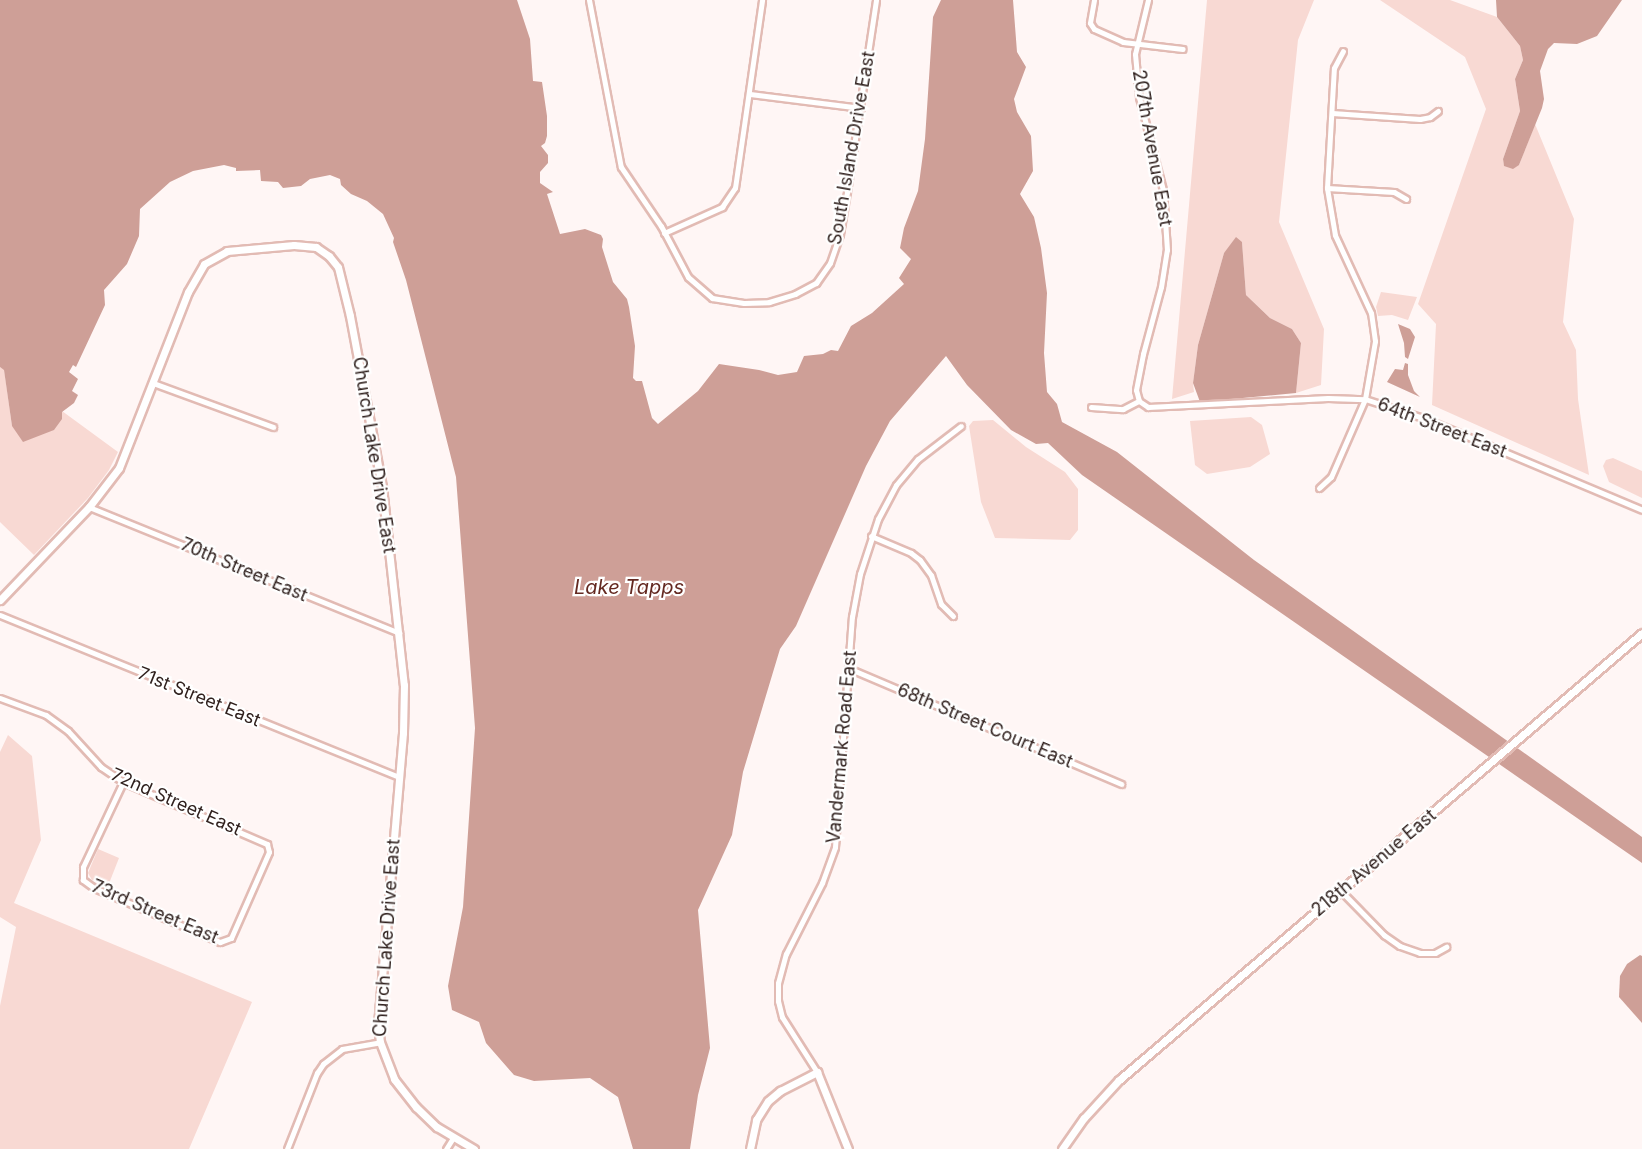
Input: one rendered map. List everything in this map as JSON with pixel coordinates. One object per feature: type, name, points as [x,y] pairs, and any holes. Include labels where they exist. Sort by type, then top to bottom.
[{"type":"street","name":"South Island Drive East","points":[[590,0],[618,160],[626,177],[654,214],[688,277],[702,292],[717,299],[744,303],[770,302],[795,294],[816,283],[830,263],[837,243],[861,108],[876,0]]},
{"type":"street","points":[[664,233],[709,215],[731,196],[738,178],[762,0]]},
{"type":"street","points":[[1094,0],[1091,26],[1111,38],[1136,45],[1184,49]]},
{"type":"street","name":"207th Avenue East","points":[[1139,401],[1137,390],[1142,360],[1166,262],[1168,229],[1160,177],[1139,97],[1136,45],[1148,0]]},
{"type":"street","points":[[1319,488],[1331,477],[1365,399],[1371,373],[1374,326],[1365,297],[1348,266],[1335,235],[1327,188],[1334,68],[1343,51]]},
{"type":"street","points":[[750,94],[861,108]]},
{"type":"street","points":[[1332,113],[1420,119],[1430,117],[1438,111]]},
{"type":"street","points":[[1327,188],[1394,192],[1406,199]]},
{"type":"street","name":"Church Lake Drive East","points":[[0,600],[89,507],[119,468],[191,283],[198,271],[212,257],[227,251],[294,245],[316,247],[329,256],[338,267],[360,366],[387,519],[400,633],[404,702],[378,1026],[380,1042],[385,1061],[405,1094],[427,1118],[453,1138],[474,1149]]},
{"type":"street","points":[[153,383],[273,427]]},
{"type":"street","name":"64th Street East","points":[[1091,407],[1123,409],[1139,401],[1148,407],[1328,398],[1365,399],[1426,419],[1642,510]]},
{"type":"street","name":"Vandermark Road East","points":[[848,1149],[817,1072],[783,1017],[778,1001],[778,983],[786,954],[822,883],[835,847],[855,599],[871,536],[896,484],[918,459],[961,426]]},
{"type":"street","name":"70th Street East","points":[[89,507],[400,633]]},
{"type":"street","points":[[871,536],[911,553],[920,560],[932,575],[941,604],[953,616]]},
{"type":"street","name":"71st Street East","points":[[0,615],[398,777]]},
{"type":"street","name":"218th Avenue East","points":[[1062,1149],[1083,1118],[1106,1093],[1642,633]]},
{"type":"street","name":"68th Street Court East","points":[[848,668],[1121,784]]},
{"type":"street","name":"72nd Street East","points":[[0,698],[46,715],[68,731],[101,767],[123,782],[267,844],[269,852],[236,931],[228,940]]},
{"type":"street","name":"73rd Street East","points":[[123,782],[83,867],[83,880],[94,888],[220,942],[228,940]]},
{"type":"street","points":[[1341,891],[1384,935],[1400,946],[1420,953],[1435,953],[1446,947]]},
{"type":"street","points":[[287,1149],[317,1073],[323,1064],[342,1049],[380,1042]]},
{"type":"street","points":[[750,1149],[756,1120],[768,1101],[780,1091],[817,1072]]},
{"type":"street","points":[[447,1149],[453,1138]]},
{"type":"shaded area","points":[[1207,0],[1314,0],[1298,40],[1279,222],[1324,329],[1321,385],[1296,393],[1301,343],[1292,329],[1270,318],[1246,295],[1242,242],[1224,253],[1198,345],[1194,392],[1172,399]]},
{"type":"shaded area","points":[[1380,0],[1450,0],[1497,17],[1520,46],[1523,60],[1515,79],[1520,111],[1503,159],[1504,165],[1519,165],[1535,124],[1574,219],[1563,322],[1576,350],[1578,399],[1589,475],[1432,405],[1436,324],[1418,304],[1486,109],[1465,57]]},
{"type":"shaded area","points":[[1381,292],[1417,297],[1408,320],[1392,315],[1378,316],[1376,307]]},
{"type":"shaded area","points":[[0,367],[4,369],[12,426],[62,411],[118,452],[109,470],[88,498],[34,555],[0,522]]},
{"type":"shaded area","points":[[1251,417],[1262,425],[1270,454],[1250,467],[1207,474],[1195,465],[1190,421]]},
{"type":"shaded area","points":[[993,420],[1026,447],[1065,472],[1078,489],[1078,530],[1070,540],[995,538],[981,502],[969,426],[973,421]]},
{"type":"shaded area","points":[[1613,458],[1642,471],[1642,498],[1609,482],[1603,466],[1606,460]]},
{"type":"shaded area","points":[[8,735],[32,756],[41,840],[14,903],[252,1002],[189,1149],[0,1149],[0,1006],[16,927],[0,917],[0,752]]},
{"type":"shaded area","points":[[98,849],[119,858],[108,886],[92,880],[88,873]]},
{"type":"water","name":"Lake Tapps","points":[[0,0],[517,0],[530,39],[533,81],[542,82],[547,116],[547,136],[545,143],[541,146],[548,155],[548,163],[540,172],[540,183],[553,192],[547,194],[560,234],[585,229],[601,235],[603,239],[602,247],[613,282],[627,299],[629,307],[635,346],[633,378],[636,381],[642,381],[652,418],[658,424],[698,391],[719,364],[778,375],[797,372],[804,356],[823,354],[831,350],[838,351],[851,326],[872,313],[904,284],[899,278],[911,259],[900,248],[904,228],[918,191],[925,139],[933,17],[941,0],[1013,0],[1017,52],[1026,67],[1014,99],[1017,112],[1031,136],[1033,171],[1020,194],[1034,217],[1041,248],[1047,293],[1044,353],[1047,392],[1057,404],[1062,422],[1117,452],[1254,560],[1642,837],[1642,863],[1082,475],[1048,443],[1036,444],[1011,430],[967,385],[946,356],[890,421],[866,466],[796,626],[780,649],[743,772],[732,835],[698,910],[710,1048],[698,1095],[690,1149],[633,1149],[618,1097],[590,1078],[534,1081],[514,1075],[486,1043],[479,1022],[452,1010],[448,986],[463,907],[475,728],[456,477],[406,280],[393,242],[394,238],[383,214],[367,201],[351,194],[341,185],[340,179],[330,175],[310,179],[301,186],[283,188],[278,182],[261,181],[260,170],[236,171],[236,168],[224,165],[193,171],[170,182],[140,209],[139,236],[127,264],[104,290],[105,305],[76,367],[73,365],[69,372],[78,379],[72,391],[78,395],[74,403],[62,412],[62,419],[54,430],[23,442],[12,426],[4,370],[0,367]]},
{"type":"water","points":[[1496,0],[1622,0],[1597,36],[1577,44],[1554,43],[1548,49],[1540,71],[1544,99],[1542,108],[1519,165],[1513,169],[1504,166],[1503,159],[1520,111],[1515,79],[1523,60],[1520,46],[1497,17]]},
{"type":"water","points":[[1236,237],[1242,242],[1246,295],[1270,318],[1292,329],[1301,343],[1296,393],[1200,402],[1193,383],[1198,345],[1224,253]]},
{"type":"water","points":[[1398,324],[1410,329],[1415,337],[1408,359],[1405,357],[1404,343]]},
{"type":"water","points":[[1405,363],[1408,364],[1408,375],[1414,391],[1420,397],[1387,382],[1395,369],[1403,370]]},
{"type":"water","points":[[1640,955],[1642,956],[1642,1023],[1619,997],[1620,976],[1627,964]]}]
